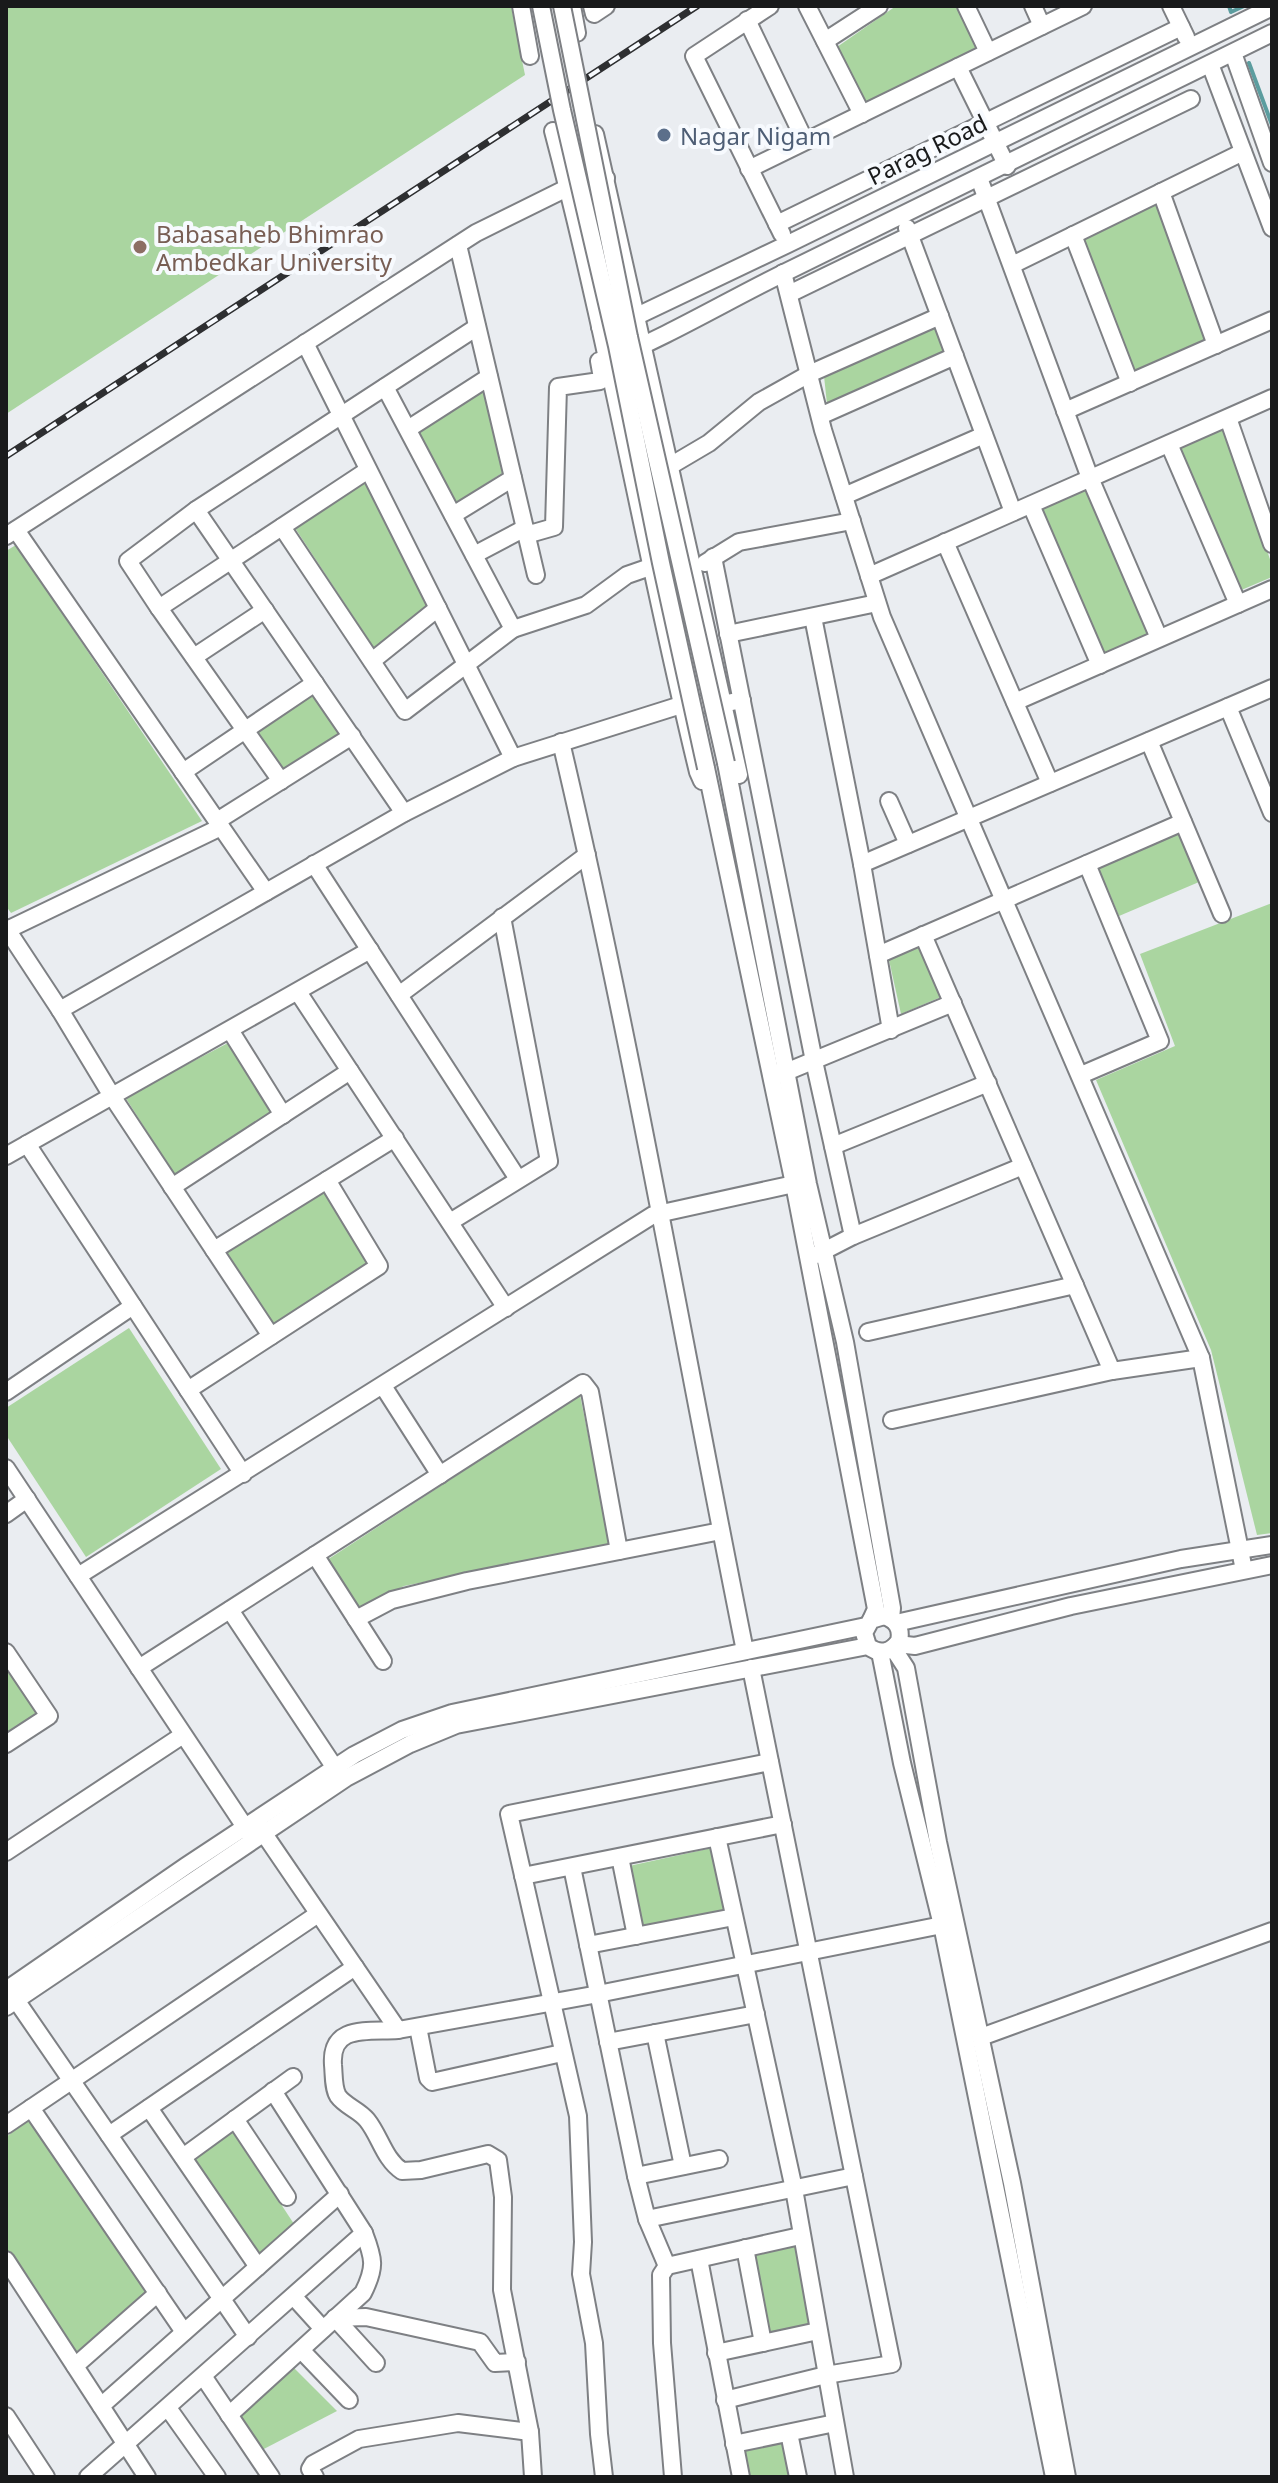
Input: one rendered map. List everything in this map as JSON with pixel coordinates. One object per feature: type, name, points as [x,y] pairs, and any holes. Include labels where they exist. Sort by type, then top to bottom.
[{"type":"street","points":[[521,6],[530,56]]},
{"type":"street","points":[[541,6],[617,346],[794,1184],[845,1342],[894,1621],[900,1636],[885,1647]]},
{"type":"street","points":[[562,6],[629,337],[726,763],[788,1072],[876,1609],[865,1639],[885,1647]]},
{"type":"street","points":[[572,6],[577,33]]},
{"type":"street","points":[[592,6],[594,14],[606,6]]},
{"type":"street","points":[[770,6],[694,56],[783,235]]},
{"type":"street","points":[[807,6],[862,114]]},
{"type":"street","points":[[825,41],[879,6]]},
{"type":"street","points":[[966,6],[988,52]]},
{"type":"street","points":[[1033,6],[1042,26]]},
{"type":"street","points":[[749,169],[1083,6]]},
{"type":"street","points":[[1171,6],[1186,38]]},
{"type":"street","name":"Parag Road","points":[[600,327],[637,316],[783,235],[1186,38],[1239,23],[1272,7]]},
{"type":"street","points":[[747,20],[805,141]]},
{"type":"street","points":[[1239,23],[1241,49],[1272,163]]},
{"type":"street","name":"Parag Road","points":[[607,361],[644,346],[783,273],[1007,166],[1272,33]]},
{"type":"street","points":[[1210,64],[1272,228]]},
{"type":"street","points":[[958,67],[1007,166]]},
{"type":"street","points":[[789,294],[1191,99]]},
{"type":"street","points":[[590,115],[742,791],[736,812]]},
{"type":"street","points":[[474,555],[525,531],[554,527],[558,387],[600,381],[602,378],[553,131]]},
{"type":"street","points":[[1012,265],[1243,152]]},
{"type":"street","points":[[266,892],[11,533],[476,233],[565,191],[606,178]]},
{"type":"street","points":[[979,178],[1090,478],[1159,638]]},
{"type":"street","points":[[565,191],[600,327],[681,705],[698,772],[714,804]]},
{"type":"street","points":[[1161,192],[1216,345]]},
{"type":"street","points":[[902,215],[1013,512]]},
{"type":"street","points":[[1073,235],[1130,383]]},
{"type":"street","points":[[458,245],[536,575]]},
{"type":"street","points":[[783,273],[820,416],[877,603],[1201,1358],[1244,1570]]},
{"type":"street","points":[[670,466],[709,443],[759,402],[809,374],[940,316]]},
{"type":"street","points":[[1065,411],[1272,320]]},
{"type":"street","points":[[281,781],[128,561],[196,510],[477,327]]},
{"type":"street","points":[[305,343],[513,758]]},
{"type":"street","points":[[820,416],[955,356]]},
{"type":"street","points":[[408,429],[489,377]]},
{"type":"street","points":[[385,387],[513,629]]},
{"type":"street","points":[[869,576],[1272,398]]},
{"type":"street","points":[[1228,418],[1272,544]]},
{"type":"street","points":[[844,496],[984,435]]},
{"type":"street","points":[[1169,444],[1238,604]]},
{"type":"street","points":[[159,608],[368,470]]},
{"type":"street","points":[[453,515],[513,478]]},
{"type":"street","points":[[1031,505],[1100,665]]},
{"type":"street","points":[[196,510],[404,813]]},
{"type":"street","points":[[694,572],[739,542],[852,521]]},
{"type":"street","points":[[282,527],[405,711],[513,629],[586,605],[627,575],[653,566]]},
{"type":"street","points":[[945,542],[1050,783]]},
{"type":"street","points":[[713,557],[814,1061],[853,1236]]},
{"type":"street","points":[[1015,702],[1272,589]]},
{"type":"street","points":[[728,634],[877,603]]},
{"type":"street","points":[[372,661],[438,608]]},
{"type":"street","points":[[194,657],[265,610]]},
{"type":"street","points":[[813,617],[891,1030]]},
{"type":"street","points":[[183,772],[315,683]]},
{"type":"street","points":[[862,864],[1272,688]]},
{"type":"street","points":[[60,1010],[404,813],[513,758],[681,705],[742,700]]},
{"type":"street","points":[[1228,707],[1266,783],[1272,813]]},
{"type":"street","points":[[271,1336],[112,1096],[60,1010],[8,936],[219,824],[352,736]]},
{"type":"street","points":[[1149,741],[1222,914]]},
{"type":"street","points":[[561,742],[661,1213],[745,1651]]},
{"type":"street","points":[[889,801],[908,844]]},
{"type":"street","points":[[878,955],[1183,822]]},
{"type":"street","points":[[399,995],[587,855]]},
{"type":"street","points":[[314,864],[518,1179]]},
{"type":"street","points":[[1081,1075],[1160,1041],[1087,864]]},
{"type":"street","points":[[450,1222],[549,1161],[502,917]]},
{"type":"street","points":[[923,935],[1112,1371]]},
{"type":"street","points":[[6,1156],[370,950]]},
{"type":"street","points":[[298,992],[506,1308]]},
{"type":"street","points":[[772,1078],[953,1003]]},
{"type":"street","points":[[230,1030],[283,1115]]},
{"type":"street","points":[[172,1187],[350,1071]]},
{"type":"street","points":[[833,1146],[988,1083]]},
{"type":"street","points":[[214,1250],[395,1138]]},
{"type":"street","points":[[27,1144],[243,1474]]},
{"type":"street","points":[[816,1255],[853,1236],[1023,1166]]},
{"type":"street","points":[[188,1390],[379,1266],[327,1180]]},
{"type":"street","points":[[78,1576],[653,1215],[794,1184]]},
{"type":"street","points":[[868,1332],[1075,1285]]},
{"type":"street","points":[[6,1392],[133,1306]]},
{"type":"street","points":[[892,1420],[1112,1371],[1201,1358]]},
{"type":"street","points":[[139,1668],[583,1383],[590,1392],[619,1551]]},
{"type":"street","points":[[383,1386],[440,1475]]},
{"type":"street","points":[[6,1468],[183,1735],[318,1914],[398,2030]]},
{"type":"street","points":[[6,1514],[27,1499]]},
{"type":"street","points":[[356,1619],[392,1600],[467,1581],[721,1531]]},
{"type":"street","points":[[254,1830],[346,1778],[388,1747],[402,1730],[452,1713],[869,1623],[880,1616],[894,1621],[1181,1559],[1272,1545]]},
{"type":"street","points":[[315,1555],[383,1661]]},
{"type":"street","points":[[248,2337],[72,2080],[9,1998],[254,1830],[335,1768],[388,1747],[456,1725],[751,1668],[885,1647],[915,1646],[1071,1606],[1272,1565]]},
{"type":"street","points":[[230,1610],[335,1768]]},
{"type":"street","points":[[885,1647],[902,1763],[981,2037],[1048,2413],[1054,2477]]},
{"type":"street","points":[[6,1652],[49,1716],[6,1744]]},
{"type":"street","points":[[725,2400],[826,2375],[892,2364],[751,1668]]},
{"type":"street","points":[[6,1852],[183,1735]]},
{"type":"street","points":[[604,2477],[594,2343],[581,2274],[583,2242],[578,2116],[509,1814],[770,1762]]},
{"type":"street","points":[[523,1876],[783,1824]]},
{"type":"street","points":[[717,1837],[794,2189],[845,2477]]},
{"type":"street","points":[[620,1857],[636,1936]]},
{"type":"street","points":[[572,1867],[636,2176],[647,2219],[667,2266],[660,2282],[673,2477]]},
{"type":"street","points":[[6,2125],[318,1914]]},
{"type":"street","points":[[588,1945],[734,1917]]},
{"type":"street","points":[[533,2477],[530,2432],[502,2290],[503,2197],[498,2160],[488,2154],[421,2170],[402,2171],[390,2159],[363,2115],[339,2098],[333,2050],[336,2041],[357,2032],[398,2030],[551,2003],[949,1923]]},
{"type":"street","points":[[949,1923],[1048,2413],[1067,2477]]},
{"type":"street","points":[[981,2037],[1272,1931]]},
{"type":"street","points":[[109,2135],[355,1967]]},
{"type":"street","points":[[608,2042],[756,2014]]},
{"type":"street","points":[[418,2027],[428,2078],[432,2082],[562,2053]]},
{"type":"street","points":[[655,2033],[683,2166]]},
{"type":"street","points":[[183,2157],[293,2077]]},
{"type":"street","points":[[229,2415],[363,2293],[373,2273],[372,2255],[364,2233],[273,2091]]},
{"type":"street","points":[[31,2108],[184,2332]]},
{"type":"street","points":[[149,2108],[258,2267]]},
{"type":"street","points":[[235,2119],[287,2197]]},
{"type":"street","points":[[636,2176],[719,2159]]},
{"type":"street","points":[[647,2219],[854,2176]]},
{"type":"street","points":[[101,2406],[340,2194]]},
{"type":"street","points":[[88,2477],[364,2233]]},
{"type":"street","points":[[667,2266],[800,2236]]},
{"type":"street","points":[[745,2248],[763,2343]]},
{"type":"street","points":[[699,2259],[741,2477]]},
{"type":"street","points":[[6,2260],[147,2477]]},
{"type":"street","points":[[75,2366],[158,2293]]},
{"type":"street","points":[[294,2297],[376,2363]]},
{"type":"street","points":[[329,2324],[366,2317],[480,2342],[495,2363],[517,2362]]},
{"type":"street","points":[[716,2353],[818,2331]]},
{"type":"street","points":[[301,2350],[349,2400]]},
{"type":"street","points":[[203,2376],[271,2477]]},
{"type":"street","points":[[168,2408],[217,2477]]},
{"type":"street","points":[[6,2416],[46,2477]]},
{"type":"street","points":[[315,2477],[310,2469],[313,2464],[359,2439],[458,2423],[530,2432]]},
{"type":"street","points":[[734,2444],[835,2423]]},
{"type":"street","points":[[789,2433],[798,2477]]},
{"type":"green space","name":"Babasaheb Bhimrao Ambedkar University","points":[[6,6],[511,6],[525,75],[6,414]]},
{"type":"green space","points":[[896,6],[957,6],[978,50],[866,104],[837,47]]},
{"type":"green space","points":[[1156,203],[1206,342],[1135,372],[1082,240]]},
{"type":"green space","points":[[934,326],[945,352],[827,404],[824,376]]},
{"type":"green space","points":[[483,386],[502,473],[453,505],[416,431]]},
{"type":"green space","points":[[1224,427],[1272,565],[1272,577],[1239,591],[1179,446]]},
{"type":"green space","points":[[365,474],[430,607],[376,651],[291,522]]},
{"type":"green space","points":[[1086,489],[1150,633],[1105,653],[1041,509]]},
{"type":"green space","points":[[16,545],[202,821],[11,913],[6,906],[6,551]]},
{"type":"green space","points":[[311,687],[343,736],[276,780],[244,731]]},
{"type":"green space","points":[[1178,833],[1199,882],[1119,916],[1098,867]]},
{"type":"green space","points":[[1272,903],[1272,1533],[1257,1535],[1211,1350],[1096,1080],[1175,1046],[1140,954]]},
{"type":"green space","points":[[919,947],[941,997],[901,1014],[889,960]]},
{"type":"green space","points":[[228,1043],[272,1112],[176,1177],[125,1097]]},
{"type":"green space","points":[[325,1192],[369,1263],[273,1326],[223,1250]]},
{"type":"green space","points":[[129,1328],[221,1469],[86,1557],[6,1435],[6,1408]]},
{"type":"green space","points":[[580,1395],[610,1544],[404,1586],[360,1608],[327,1560]]},
{"type":"green space","points":[[6,1665],[40,1714],[6,1737]]},
{"type":"green space","points":[[712,1848],[725,1912],[642,1930],[629,1866]]},
{"type":"green space","points":[[30,2119],[149,2295],[75,2355],[6,2250],[6,2137]]},
{"type":"green space","points":[[229,2125],[294,2224],[257,2256],[188,2157]]},
{"type":"green space","points":[[797,2242],[813,2329],[768,2338],[751,2252]]},
{"type":"green space","points":[[293,2367],[337,2411],[260,2451],[236,2417]]},
{"type":"green space","points":[[785,2440],[792,2477],[747,2477],[741,2449]]},
{"type":"waterway","points":[[1229,6],[1231,12],[1244,6]]},
{"type":"waterway","points":[[1249,63],[1272,125]]},
{"type":"railway","points":[[6,456],[697,6]]},
{"type":"place","name":"Nagar Nigam","points":[[664,135]]},
{"type":"place","name":"Babasaheb Bhimrao Ambedkar University","points":[[140,247]]}]
